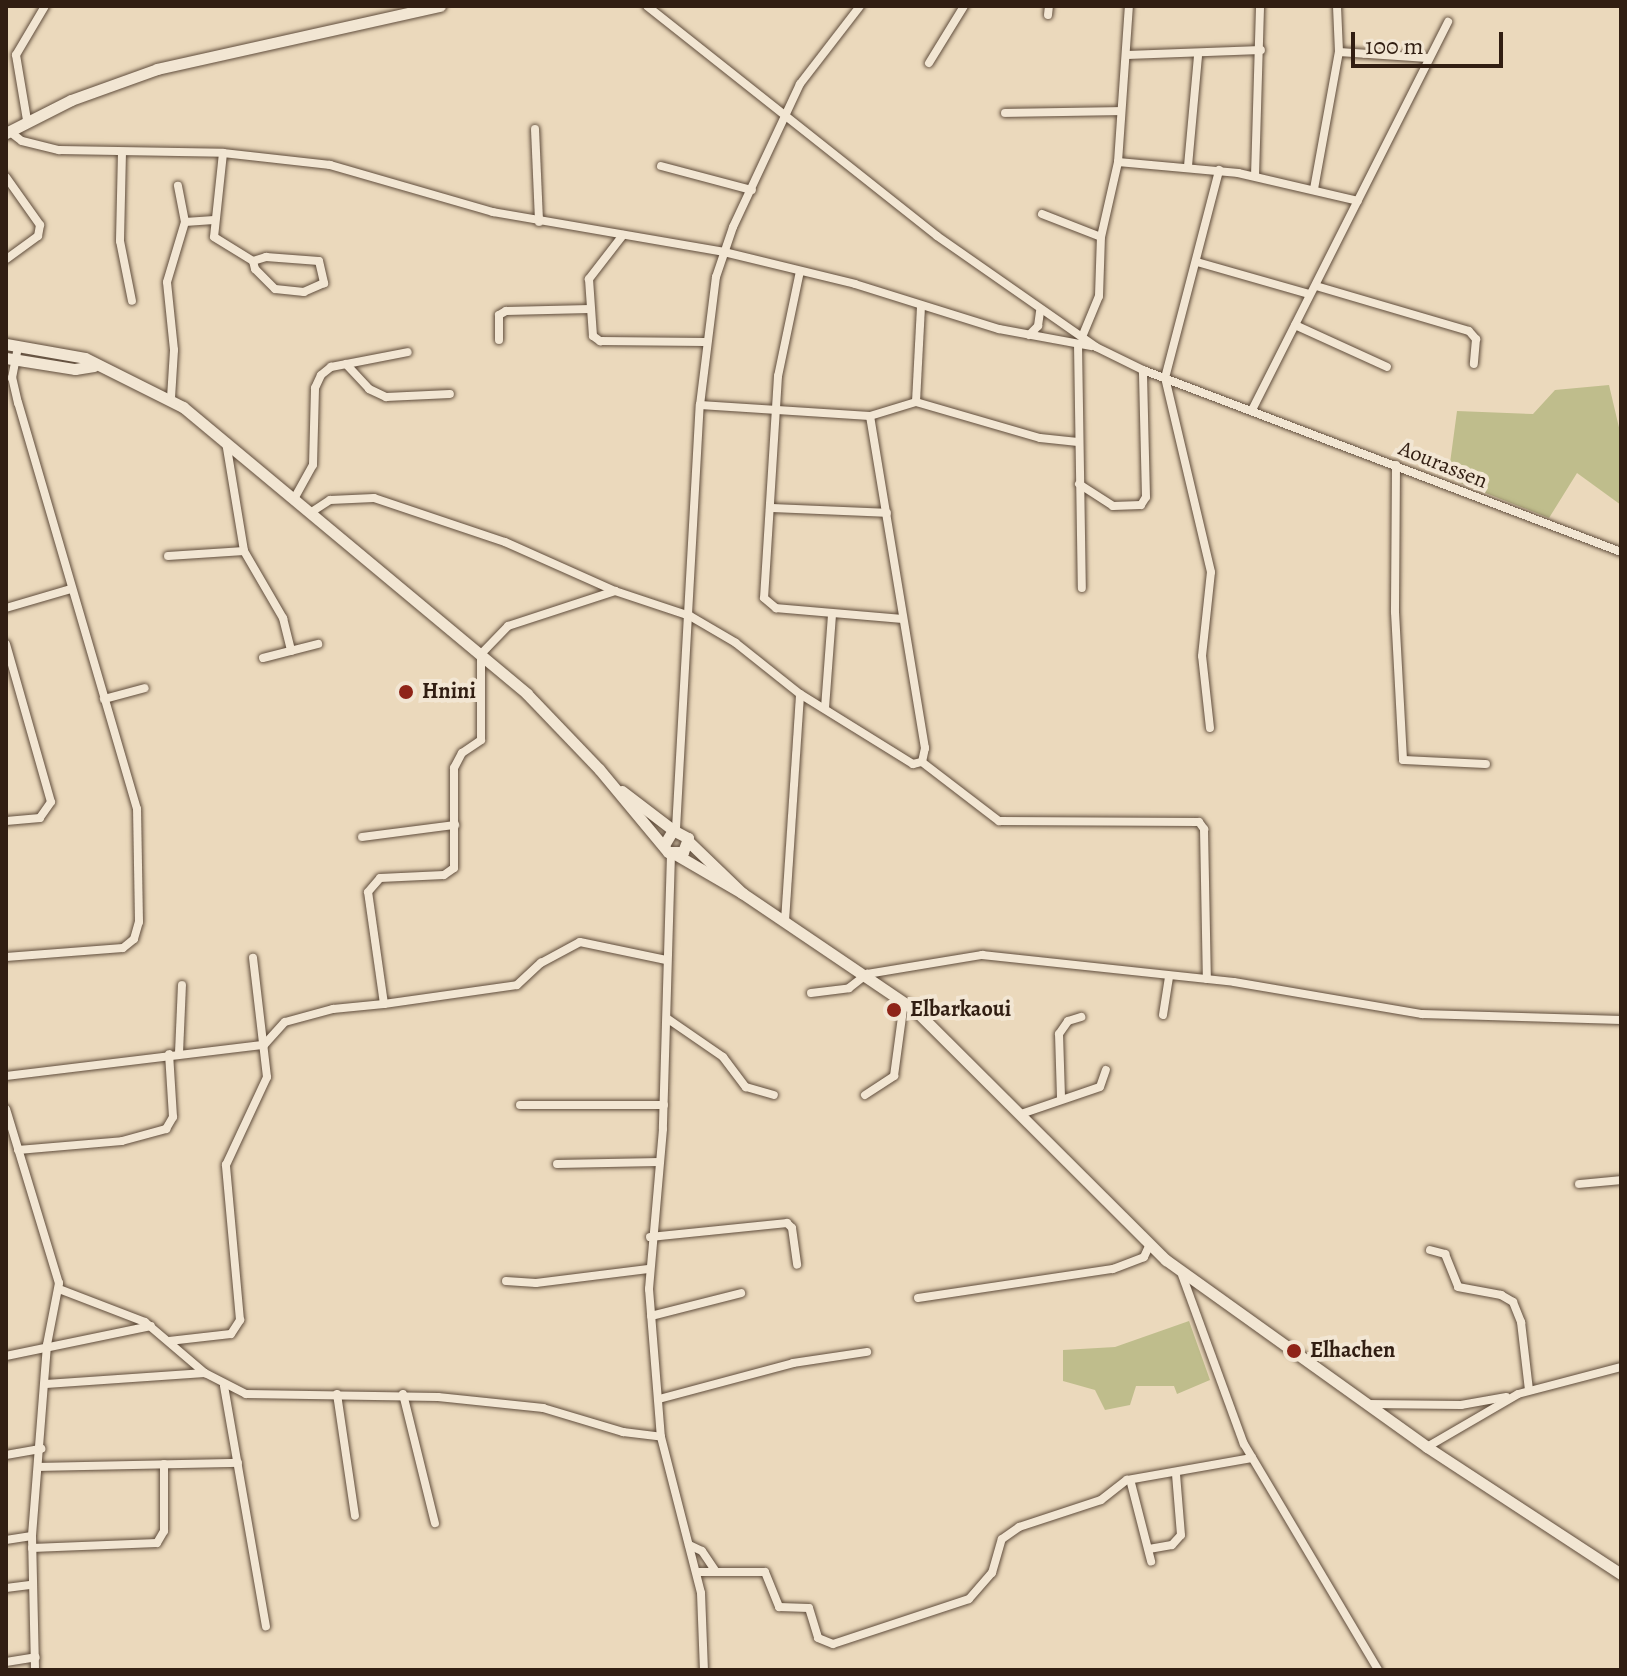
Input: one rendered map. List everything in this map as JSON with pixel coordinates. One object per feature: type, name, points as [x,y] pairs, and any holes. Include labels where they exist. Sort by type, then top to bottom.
[{"type":"main road","points":[[7,132],[27,120],[157,69],[440,6]]},
{"type":"main road","points":[[11,352],[75,369],[94,366],[126,375],[171,398],[481,654],[548,715],[670,851],[742,893],[867,974],[904,1002],[1179,1271],[1427,1447],[1621,1574]]},
{"type":"main road","points":[[615,787],[674,829],[742,893]]},
{"type":"main road","points":[[670,851],[674,829]]},
{"type":"main road","points":[[670,851],[686,849],[688,841]]},
{"type":"street","points":[[27,120],[11,54],[45,6]]},
{"type":"street","points":[[647,6],[1080,340]]},
{"type":"street","points":[[674,829],[690,616],[705,342],[724,252],[786,113],[816,60],[860,6]]},
{"type":"street","points":[[929,63],[964,6]]},
{"type":"street","points":[[1082,588],[1078,442],[1080,340],[1099,296],[1101,237],[1118,162],[1129,6]]},
{"type":"street","points":[[1255,176],[1260,6]]},
{"type":"street","points":[[1314,189],[1339,52],[1337,6]]},
{"type":"street","points":[[1252,410],[1448,22]]},
{"type":"street","points":[[1127,55],[1198,56],[1261,50]]},
{"type":"street","points":[[1339,52],[1428,58]]},
{"type":"street","points":[[1188,166],[1198,56]]},
{"type":"street","points":[[1005,113],[1121,111]]},
{"type":"street","points":[[535,129],[539,222]]},
{"type":"street","name":"Aourassen","points":[[7,132],[42,147],[223,153],[330,165],[539,222],[724,252],[1029,335],[1080,340],[1143,370],[1621,552]]},
{"type":"street","points":[[122,152],[120,241],[132,301]]},
{"type":"street","points":[[223,153],[214,220],[218,243],[253,261],[313,258],[324,270],[324,283],[304,292],[275,289],[258,276],[253,261]]},
{"type":"street","points":[[1118,162],[1219,170],[1358,201]]},
{"type":"street","points":[[661,166],[697,172],[752,190]]},
{"type":"street","points":[[1210,728],[1202,656],[1211,572],[1165,378],[1219,170]]},
{"type":"street","points":[[6,177],[40,225],[38,236],[6,259]]},
{"type":"street","points":[[171,398],[174,350],[167,282],[185,222],[178,186]]},
{"type":"street","points":[[1042,214],[1101,237]]},
{"type":"street","points":[[185,222],[214,220]]},
{"type":"street","points":[[623,235],[591,272],[593,336],[600,341],[705,342]]},
{"type":"street","points":[[1197,262],[1309,294]]},
{"type":"street","points":[[800,271],[785,323],[764,598],[776,608],[902,619]]},
{"type":"street","points":[[1316,286],[1469,331],[1476,339],[1474,364]]},
{"type":"street","points":[[916,402],[921,306]]},
{"type":"street","points":[[499,340],[499,315],[506,311],[590,309]]},
{"type":"street","points":[[1029,335],[1038,326],[1040,311]]},
{"type":"street","points":[[1295,325],[1387,367]]},
{"type":"street","points":[[6,957],[112,949],[134,939],[139,922],[137,809],[18,403],[11,352]]},
{"type":"street","points":[[294,499],[313,465],[317,381],[331,367],[408,352]]},
{"type":"street","points":[[346,364],[369,389],[386,397],[450,394]]},
{"type":"street","points":[[1079,484],[1113,506],[1141,505],[1146,497],[1143,370]]},
{"type":"street","points":[[700,405],[870,416],[916,402],[1040,438],[1078,442]]},
{"type":"street","points":[[870,416],[925,748],[922,762]]},
{"type":"street","points":[[226,442],[244,551],[283,618],[291,651]]},
{"type":"street","points":[[1396,465],[1395,612],[1403,760],[1486,764]]},
{"type":"street","points":[[310,513],[330,500],[374,498],[505,542],[615,591],[690,616],[736,643],[800,694],[913,764],[922,762],[999,821],[1199,822],[1204,829],[1207,979]]},
{"type":"street","points":[[770,508],[887,513]]},
{"type":"street","points":[[168,556],[244,551]]},
{"type":"street","points":[[6,608],[71,589]]},
{"type":"street","points":[[384,1004],[368,892],[380,878],[451,872],[455,825],[454,768],[462,753],[480,743],[482,733],[481,654],[508,626],[615,591]]},
{"type":"street","points":[[825,708],[832,614]]},
{"type":"street","points":[[6,644],[51,802],[40,818],[6,821]]},
{"type":"street","points":[[263,658],[318,644]]},
{"type":"street","points":[[104,699],[145,688]]},
{"type":"street","points":[[785,921],[800,694]]},
{"type":"street","points":[[362,837],[455,825]]},
{"type":"street","points":[[670,851],[664,1105],[648,1269],[661,1437],[697,1572],[705,1619],[704,1670]]},
{"type":"street","points":[[6,1076],[174,1053],[264,1045],[285,1022],[333,1009],[517,985],[541,963],[580,942],[666,960]]},
{"type":"street","points":[[811,993],[849,988],[867,974],[982,955],[1207,979],[1422,1014],[1621,1020]]},
{"type":"street","points":[[169,1341],[224,1336],[238,1326],[226,1161],[264,1087],[264,1045],[253,958]]},
{"type":"street","points":[[1163,1015],[1169,976]]},
{"type":"street","points":[[18,1150],[132,1139],[166,1129],[173,1117],[174,1053],[182,985]]},
{"type":"street","points":[[865,1095],[894,1076],[904,1002]]},
{"type":"street","points":[[1061,1097],[1059,1034],[1068,1021],[1081,1017]]},
{"type":"street","points":[[668,1019],[723,1057],[746,1087],[774,1095]]},
{"type":"street","points":[[1021,1114],[1061,1097],[1100,1087],[1106,1070]]},
{"type":"street","points":[[520,1105],[664,1105]]},
{"type":"street","points":[[6,1109],[54,1259],[59,1289],[47,1345],[40,1467],[32,1536],[35,1670]]},
{"type":"street","points":[[557,1164],[659,1162]]},
{"type":"street","points":[[1579,1184],[1621,1180]]},
{"type":"street","points":[[650,1237],[787,1223],[792,1228],[797,1265]]},
{"type":"street","points":[[918,1298],[1113,1269],[1144,1257],[1150,1244]]},
{"type":"street","points":[[1430,1250],[1445,1254],[1458,1287],[1501,1295],[1513,1302],[1523,1334],[1529,1390]]},
{"type":"street","points":[[506,1281],[536,1283],[648,1269]]},
{"type":"street","points":[[1179,1271],[1252,1458],[1378,1670]]},
{"type":"street","points":[[59,1289],[151,1326],[224,1386],[257,1395],[403,1394],[543,1408],[623,1432],[661,1437]]},
{"type":"street","points":[[651,1316],[741,1293]]},
{"type":"street","points":[[6,1356],[47,1345],[151,1326]]},
{"type":"street","points":[[659,1399],[793,1363],[867,1352]]},
{"type":"street","points":[[1367,1404],[1461,1405],[1518,1394],[1621,1367]]},
{"type":"street","points":[[46,1384],[205,1373]]},
{"type":"street","points":[[224,1386],[266,1626]]},
{"type":"street","points":[[337,1394],[355,1516]]},
{"type":"street","points":[[403,1394],[435,1523]]},
{"type":"street","points":[[1427,1447],[1518,1394]]},
{"type":"street","points":[[6,1455],[41,1449]]},
{"type":"street","points":[[697,1572],[765,1572],[779,1607],[809,1608],[818,1638],[833,1644],[969,1599],[992,1573],[1002,1539],[1010,1531],[1095,1502],[1127,1480],[1131,1483],[1252,1458]]},
{"type":"street","points":[[40,1467],[238,1463]]},
{"type":"street","points":[[32,1548],[157,1543],[165,1523],[164,1464]]},
{"type":"street","points":[[1149,1549],[1172,1545],[1181,1535],[1176,1474]]},
{"type":"street","points":[[1131,1483],[1151,1561]]},
{"type":"street","points":[[6,1540],[32,1536]]},
{"type":"street","points":[[689,1545],[702,1551],[716,1572]]},
{"type":"street","points":[[6,1588],[32,1585]]},
{"type":"street","points":[[6,1662],[36,1657]]},
{"type":"shaded area","points":[[1609,385],[1621,436],[1621,505],[1577,473],[1549,518],[1448,478],[1457,411],[1533,414],[1555,390]]},
{"type":"shaded area","points":[[1189,1321],[1210,1380],[1177,1394],[1174,1386],[1136,1386],[1130,1405],[1105,1410],[1095,1390],[1063,1381],[1063,1350],[1115,1347]]},
{"type":"place","name":"Hnini","points":[[406,692]]},
{"type":"place","name":"Elbarkaoui","points":[[894,1010]]},
{"type":"place","name":"Elhachen","points":[[1294,1351]]}]
